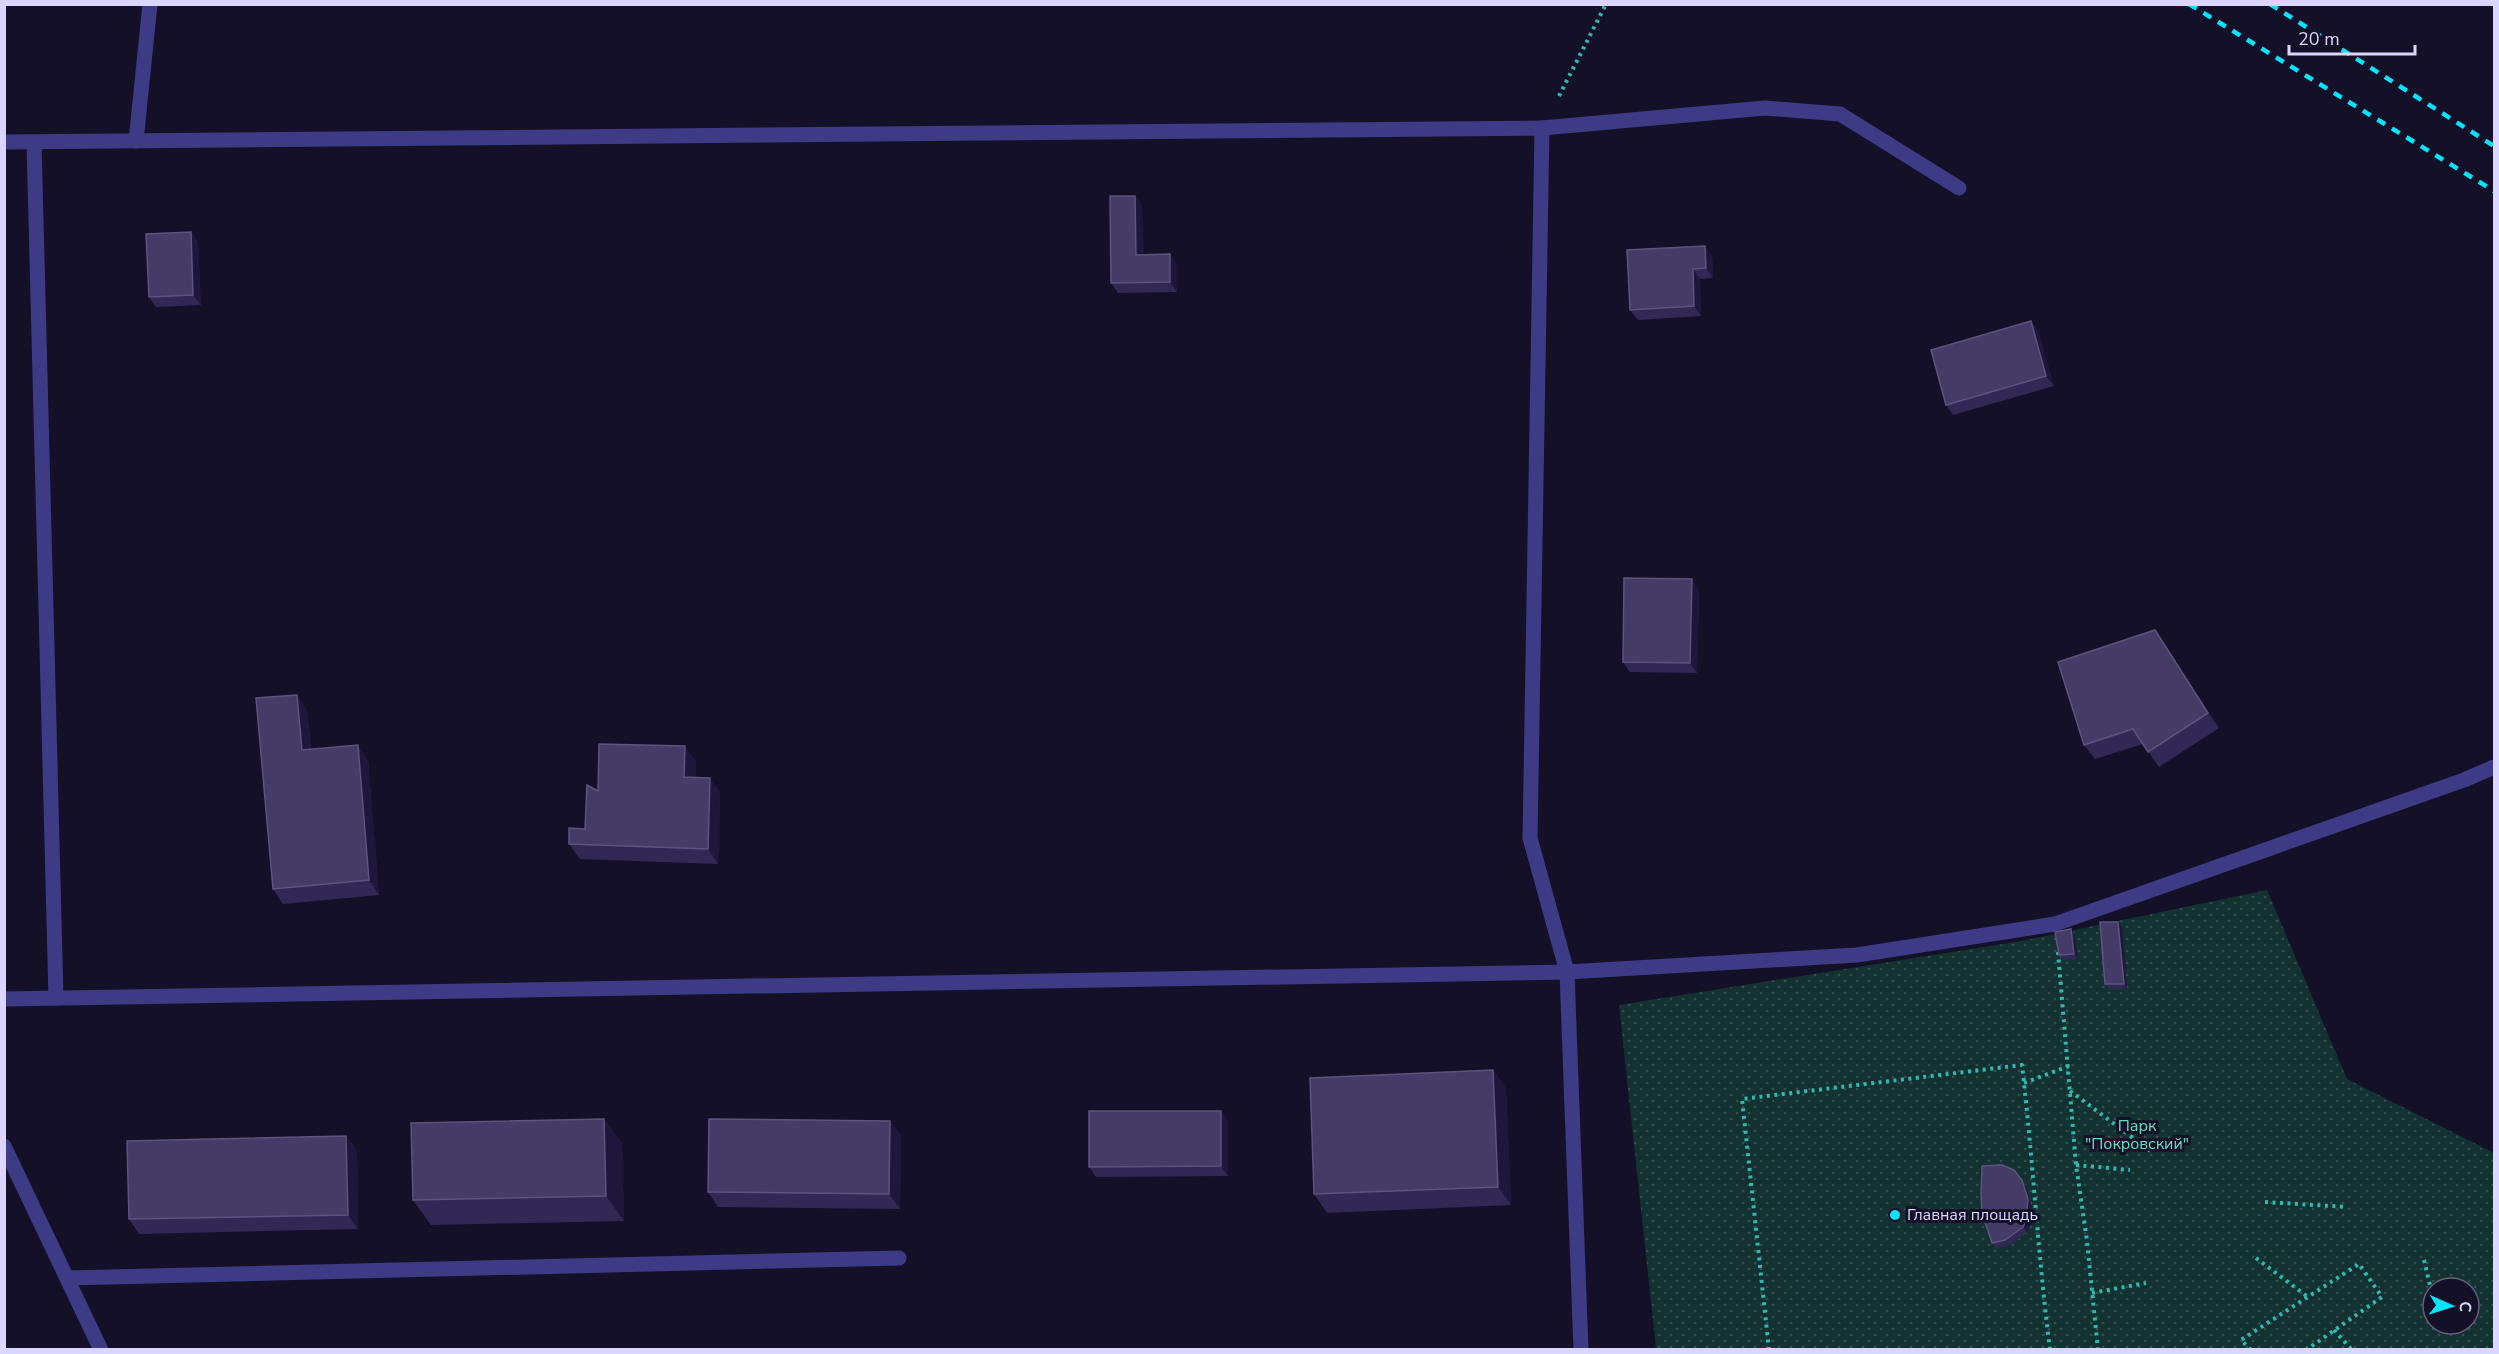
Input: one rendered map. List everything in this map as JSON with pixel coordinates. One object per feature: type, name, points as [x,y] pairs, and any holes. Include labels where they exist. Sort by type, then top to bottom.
[{"type":"street","points":[[136,141],[150,4]]},
{"type":"street","points":[[4,142],[1542,128],[1765,108],[1840,114],[1959,188]]},
{"type":"street","points":[[1542,128],[1530,838],[1567,972],[1581,1350]]},
{"type":"street","points":[[34,142],[56,998]]},
{"type":"street","points":[[4,999],[1567,972],[1857,955],[2055,924],[2464,780],[2494,767]]},
{"type":"street","points":[[4,1146],[101,1350]]},
{"type":"street","points":[[67,1278],[899,1258]]},
{"type":"path","points":[[1542,128],[1606,4]]},
{"type":"path","points":[[2055,924],[2076,1165],[2098,1350]]},
{"type":"path","points":[[1768,1350],[1742,1099],[2022,1065],[2032,1156],[2038,1255],[2050,1350]]},
{"type":"path","points":[[2024,1083],[2069,1066]]},
{"type":"path","points":[[2070,1091],[2152,1152]]},
{"type":"path","points":[[2076,1165],[2130,1170]]},
{"type":"path","points":[[2265,1202],[2347,1207]]},
{"type":"path","points":[[2256,1258],[2308,1297]]},
{"type":"path","points":[[2424,1260],[2428,1276]]},
{"type":"path","points":[[2251,1350],[2241,1340],[2359,1264],[2382,1297],[2306,1350]]},
{"type":"path","points":[[2092,1293],[2146,1283]]},
{"type":"path","points":[[2334,1330],[2352,1350]]},
{"type":"green space","name":"Парк \"Покровский\"","points":[[2267,890],[2347,1079],[2494,1153],[2494,1349],[1656,1349],[1619,1005],[2021,941]]},
{"type":"building","points":[[1110,196],[1135,196],[1136,255],[1170,254],[1170,282],[1111,283]]},
{"type":"building","points":[[191,232],[193,295],[149,297],[146,234]]},
{"type":"building","points":[[1705,246],[1706,268],[1693,269],[1694,306],[1630,310],[1627,250]]},
{"type":"building","points":[[2031,321],[2046,376],[1946,405],[1931,350]]},
{"type":"building","points":[[1624,578],[1692,579],[1690,663],[1623,662]]},
{"type":"building","points":[[2155,630],[2208,713],[2148,752],[2133,729],[2084,745],[2058,662]]},
{"type":"building","points":[[297,695],[302,750],[358,745],[369,880],[273,889],[256,698]]},
{"type":"building","points":[[599,744],[685,746],[684,777],[710,778],[708,849],[569,844],[569,828],[585,829],[587,785],[598,791]]},
{"type":"building","points":[[2100,922],[2118,922],[2124,984],[2105,984]]},
{"type":"building","points":[[2071,929],[2074,954],[2059,955],[2055,932]]},
{"type":"building","points":[[1493,1070],[1498,1187],[1314,1194],[1310,1078]]},
{"type":"building","points":[[1089,1111],[1221,1111],[1221,1166],[1089,1167]]},
{"type":"building","points":[[604,1119],[606,1196],[413,1200],[411,1123]]},
{"type":"building","points":[[709,1119],[890,1121],[889,1194],[708,1192]]},
{"type":"building","points":[[346,1136],[348,1215],[129,1219],[127,1141]]},
{"type":"building","points":[[2002,1165],[2014,1170],[2022,1180],[2028,1199],[2026,1220],[2023,1227],[2005,1240],[1992,1243],[1982,1213],[1982,1166]]},
{"type":"railway","points":[[2189,4],[2494,191]]},
{"type":"railway","points":[[2270,4],[2494,146]]},
{"type":"place","name":"Главная площадь","points":[[1895,1215]]}]
